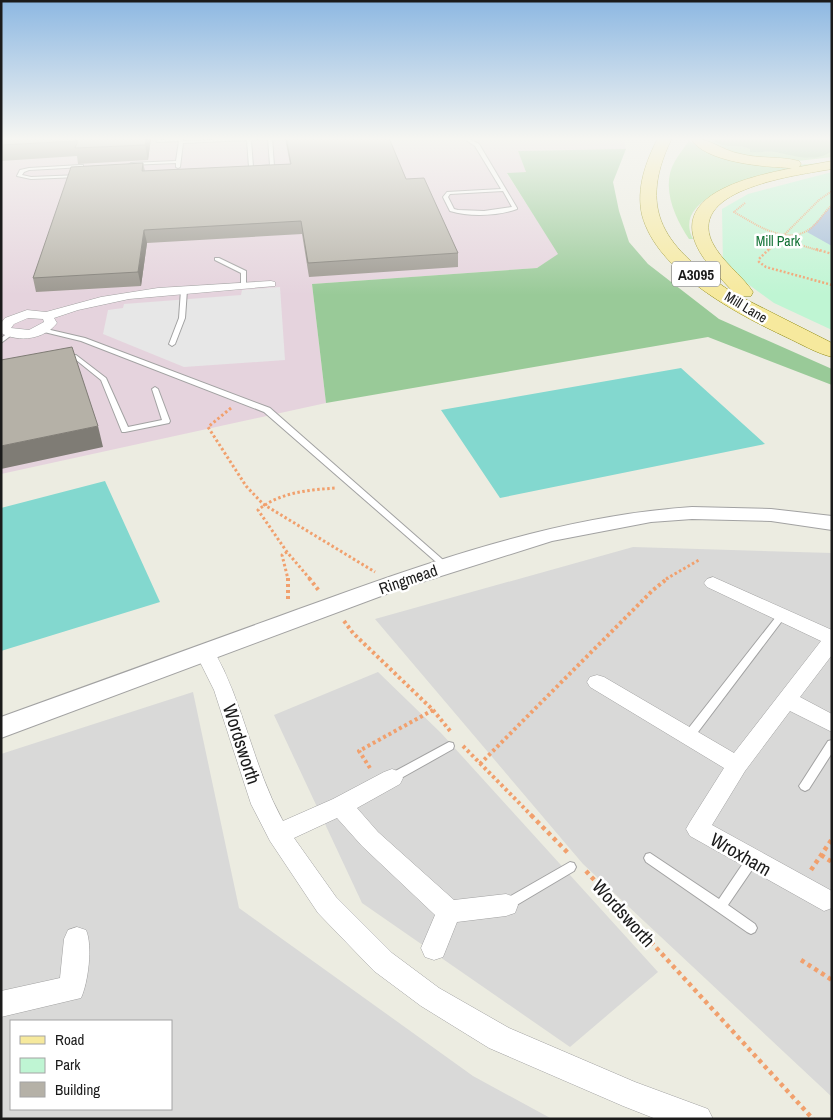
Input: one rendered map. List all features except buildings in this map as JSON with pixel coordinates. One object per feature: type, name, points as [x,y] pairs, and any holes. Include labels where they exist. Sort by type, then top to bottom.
[{"type":"main road","name":"A3095","points":[[641,190],[642,206],[653,224]]},
{"type":"main road","name":"Mill Lane","points":[[649,190],[653,224],[676,256],[699,277],[764,318],[832,351]]},
{"type":"main road","name":"Mill Lane","points":[[664,190],[666,208],[671,223],[698,256],[744,292],[832,338]]},
{"type":"main road","name":"A3095","points":[[734,190],[722,195],[705,208],[700,226],[703,239],[716,260],[744,292]]},
{"type":"street","points":[[47,316],[51,323],[42,330],[30,334],[6,337],[4,326],[7,316],[28,314],[47,316],[70,307],[117,296],[271,284]]},
{"type":"street","name":"Ringmead","points":[[1,728],[446,566],[548,534],[650,516],[692,513],[771,515],[832,523]]},
{"type":"street","name":"Wroxham","points":[[713,583],[832,639],[788,700],[737,765],[698,829],[824,900]]},
{"type":"street","name":"Wordsworth","points":[[206,654],[224,690],[262,804],[278,834],[327,905],[383,962],[430,997],[499,1038],[633,1096],[698,1119]]},
{"type":"street","points":[[597,682],[737,765]]},
{"type":"street","points":[[788,700],[832,724]]},
{"type":"street","points":[[278,834],[341,806],[392,778]]},
{"type":"street","points":[[341,806],[370,839],[449,912],[506,905]]},
{"type":"street","points":[[434,948],[449,912]]},
{"type":"street","points":[[1,1004],[72,989],[77,939]]},
{"type":"lane","points":[[498,190],[452,193],[446,196],[452,210],[457,213],[514,209],[503,190]]},
{"type":"lane","points":[[217,259],[244,272],[244,286]]},
{"type":"lane","points":[[172,344],[182,318],[184,290]]},
{"type":"lane","points":[[42,330],[84,339],[267,410],[446,566]]},
{"type":"lane","points":[[58,360],[76,357],[104,379],[125,430],[166,421],[155,389]]},
{"type":"lane","points":[[688,737],[782,615]]},
{"type":"lane","points":[[804,786],[832,744]]},
{"type":"lane","points":[[392,778],[449,746]]},
{"type":"lane","points":[[650,858],[751,928]]},
{"type":"lane","points":[[720,907],[752,860]]},
{"type":"lane","points":[[506,905],[573,864]]},
{"type":"path","points":[[832,191],[819,200],[758,262],[766,267],[832,285]]},
{"type":"path","points":[[746,202],[734,212],[772,232],[785,236],[807,232],[832,206]]},
{"type":"path","points":[[781,239],[832,254]]},
{"type":"path","points":[[234,403],[228,412],[208,428],[246,486],[263,504],[378,574]]},
{"type":"path","points":[[322,595],[287,552],[258,510],[263,504],[306,492],[355,487]]},
{"type":"path","points":[[282,607],[288,604],[291,593],[282,555],[287,552]]},
{"type":"path","points":[[480,764],[654,590],[672,575],[698,560]]},
{"type":"path","points":[[344,621],[353,633],[433,710],[480,764],[573,864]]},
{"type":"path","points":[[368,774],[372,771],[359,751],[433,710]]},
{"type":"path","points":[[799,887],[832,839]]},
{"type":"path","points":[[821,855],[832,862]]},
{"type":"path","name":"Wordsworth","points":[[584,869],[812,1119]]},
{"type":"path","points":[[801,960],[832,980]]},
{"type":"shaded area","points":[[1,190],[518,190],[559,254],[537,268],[312,284],[326,403],[1,474]]},
{"type":"shaded area","points":[[832,205],[832,246],[807,232]]},
{"type":"shaded area","points":[[280,287],[285,360],[184,367],[103,334],[108,310],[123,308],[124,304],[241,295],[242,290]]},
{"type":"shaded area","points":[[681,368],[765,444],[500,498],[441,410]]},
{"type":"shaded area","points":[[105,481],[160,602],[1,651],[1,508]]},
{"type":"shaded area","points":[[633,547],[832,553],[832,1097],[583,864],[375,619]]},
{"type":"shaded area","points":[[378,672],[441,733],[658,972],[570,1047],[362,903],[274,715]]},
{"type":"shaded area","points":[[193,692],[239,908],[473,1076],[552,1119],[1,1119],[1,754]]},
{"type":"green space","points":[[518,190],[615,190],[629,242],[648,264],[719,319],[832,369],[832,385],[708,337],[326,403],[312,284],[537,268],[558,254]]},
{"type":"green space","points":[[724,190],[697,207],[690,221],[693,239],[689,239],[674,212],[669,191]]},
{"type":"green space","name":"Mill Park","points":[[762,190],[832,190],[832,330],[774,303],[723,266],[722,209],[748,194]]}]
